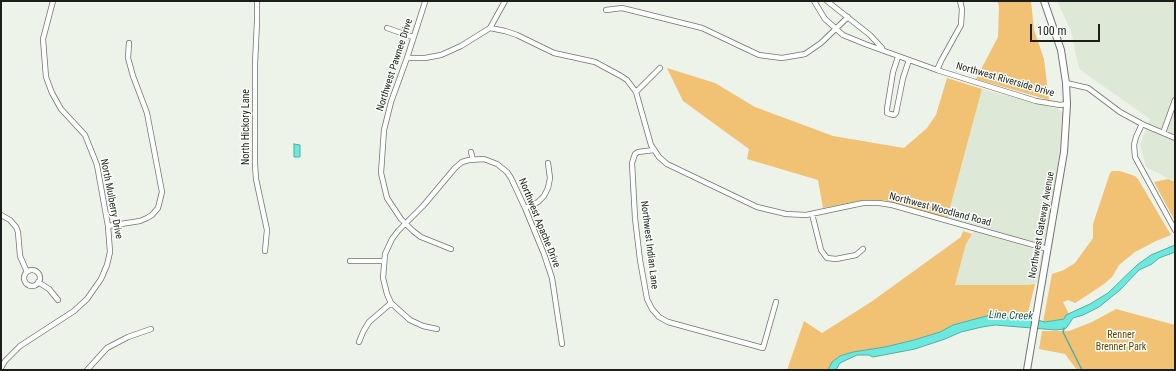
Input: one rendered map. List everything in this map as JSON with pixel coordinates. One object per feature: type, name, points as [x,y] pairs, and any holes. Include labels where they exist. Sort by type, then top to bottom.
[{"type":"main road","name":"Northwest Gateway Avenue","points":[[1027,370],[1064,152],[1067,104],[1066,83],[1061,50],[1044,1]]},
{"type":"street","name":"North Mulberry Drive","points":[[1,368],[5,361],[20,346],[74,311],[91,294],[101,279],[109,258],[111,246],[97,165],[85,135],[61,108],[52,93],[46,77],[43,39],[53,1]]},
{"type":"street","name":"North Hickory Lane","points":[[256,1],[255,164],[256,179],[267,230],[265,251]]},
{"type":"street","points":[[407,58],[424,58],[441,55],[461,46],[490,28],[506,1]]},
{"type":"street","name":"Northwest Riverside Drive","points":[[814,1],[825,20],[843,35],[898,57],[1036,101],[1060,105],[1067,104]]},
{"type":"street","points":[[827,1],[870,35],[883,50]]},
{"type":"street","name":"Northwest Riverside Drive","points":[[938,70],[940,61],[961,25],[962,17],[960,1]]},
{"type":"street","name":"Northwest Pawnee Drive","points":[[425,2],[387,116],[381,165],[382,182],[387,198],[396,213],[406,224],[422,237],[451,249]]},
{"type":"street","points":[[606,10],[622,8],[702,28],[759,55],[782,58],[805,54],[821,43],[848,17]]},
{"type":"street","points":[[387,28],[414,36]]},
{"type":"street","name":"Northwest Woodland Road","points":[[490,28],[517,35],[554,53],[595,62],[605,66],[627,80],[636,92],[654,150],[659,157],[667,164],[757,207],[786,214],[812,214],[863,204],[885,204],[1048,249]]},
{"type":"street","points":[[108,226],[140,221],[152,215],[158,208],[162,192],[147,113],[128,58],[129,44]]},
{"type":"street","points":[[898,57],[893,72],[887,109],[887,112],[890,114],[894,115],[896,113],[903,78],[909,60]]},
{"type":"street","points":[[636,92],[660,68]]},
{"type":"street","points":[[1066,83],[1088,88],[1120,112],[1142,124],[1175,138]]},
{"type":"street","points":[[1163,133],[1175,100]]},
{"type":"street","points":[[1142,124],[1134,145],[1135,157],[1175,230]]},
{"type":"street","name":"Northwest Indian Lane","points":[[654,150],[638,152],[635,154],[632,169],[635,218],[640,260],[647,299],[652,309],[659,317],[668,322],[763,348],[776,302]]},
{"type":"street","points":[[471,152],[473,160]]},
{"type":"street","name":"Northwest Apache Drive","points":[[391,304],[385,288],[383,271],[384,261],[390,244],[398,231],[462,162],[484,159],[497,164],[507,172],[525,208],[552,278],[562,344]]},
{"type":"street","points":[[525,208],[538,202],[544,196],[548,188],[550,178],[548,163]]},
{"type":"street","points":[[812,214],[821,250],[827,258],[836,259],[856,255],[864,249]]},
{"type":"street","points":[[1,215],[10,220],[16,227],[18,232],[20,256],[27,272]]},
{"type":"street","points":[[350,261],[384,261]]},
{"type":"street","points":[[34,271],[39,276],[38,282],[32,286],[26,284],[24,278],[27,272],[34,271]]},
{"type":"street","points":[[38,282],[49,289],[58,300]]},
{"type":"street","points":[[359,342],[369,322],[391,304],[410,320],[422,326],[437,329]]},
{"type":"street","points":[[87,370],[107,348],[128,336],[151,329]]},
{"type":"shaded area","points":[[1057,1],[1175,1],[1175,182],[1146,167],[1140,144],[1150,119],[1079,69],[1071,31]]},
{"type":"shaded area","points":[[982,89],[1058,109],[1062,113],[1059,156],[1045,238],[1042,242],[1032,242],[947,219]]},
{"type":"shaded area","points":[[974,231],[1040,251],[1042,255],[1037,283],[1026,285],[955,285],[966,244]]},
{"type":"green space","points":[[997,1],[1031,1],[1034,30],[1044,59],[1049,100],[976,79],[998,37],[999,6]]},
{"type":"green space","points":[[667,68],[715,83],[755,107],[833,136],[904,148],[927,128],[936,115],[947,78],[982,89],[947,219],[884,200],[858,201],[823,208],[818,180],[747,159],[749,149],[683,101]]},
{"type":"green space","points":[[1112,171],[1120,171],[1135,176],[1138,179],[1171,235],[1135,252],[1119,265],[1112,277],[1104,284],[1075,303],[1068,300],[1063,302],[1069,314],[1064,319],[1043,322],[1052,274],[1064,270],[1075,263],[1093,238],[1093,224],[1110,173]]},
{"type":"green space","points":[[1168,179],[1175,182],[1175,221],[1154,182]]},
{"type":"green space","points":[[963,231],[972,234],[966,244],[955,285],[1035,284],[1027,317],[973,320],[953,325],[940,332],[914,340],[840,356],[832,362],[828,370],[787,370],[804,321],[822,333],[871,302],[961,237]]},
{"type":"green space","name":"Renner Brenner Park","points":[[1116,309],[1175,325],[1175,370],[1077,370],[1065,354],[1039,349],[1042,331],[1069,331],[1092,322]]},
{"type":"water","points":[[294,144],[300,145],[300,157],[294,157]]},
{"type":"water","points":[[1175,245],[1175,252],[1159,258],[1152,264],[1139,270],[1120,290],[1099,307],[1073,318],[1065,329],[1056,330],[995,325],[982,327],[961,332],[915,349],[873,357],[869,355],[857,355],[840,363],[836,370],[828,370],[832,362],[840,356],[914,340],[940,332],[953,325],[994,314],[1002,318],[1026,317],[1045,322],[1064,319],[1066,315],[1090,304],[1108,293],[1137,265],[1151,255]]},
{"type":"waterway","points":[[1064,328],[1063,332],[1082,370]]},
{"type":"water label","name":"Line Creek","points":[[1011,316]]}]
